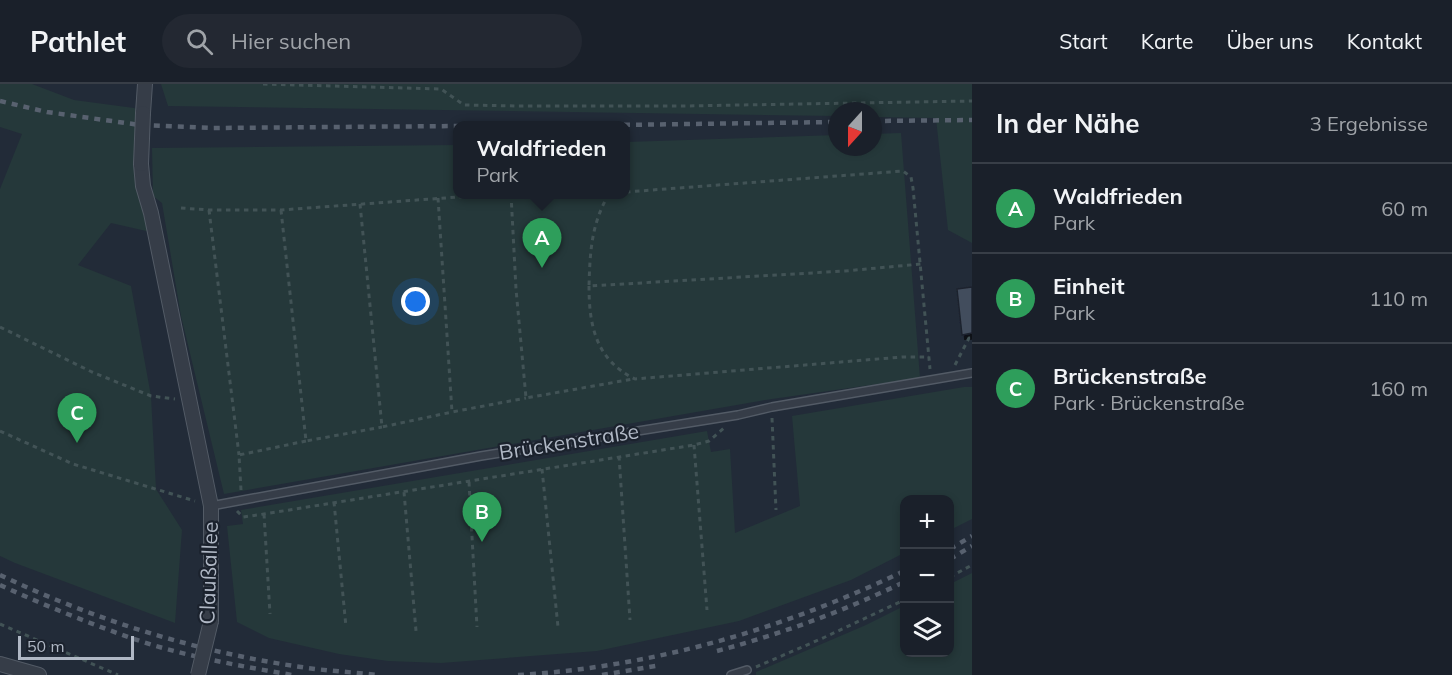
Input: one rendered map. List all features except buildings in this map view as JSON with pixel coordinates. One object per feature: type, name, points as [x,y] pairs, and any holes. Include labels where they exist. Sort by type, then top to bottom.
[{"type":"street","points":[[145,89],[140,137],[142,186],[151,213],[211,506]]},
{"type":"street","name":"Claußallee","points":[[198,675],[211,621],[211,506]]},
{"type":"street","points":[[0,664],[39,675]]},
{"type":"lane","name":"Brückenstraße","points":[[211,506],[481,456],[738,415],[772,407],[972,373]]},
{"type":"lane","points":[[731,675],[747,670]]},
{"type":"path","points":[[263,84],[441,90],[464,105],[684,106],[972,101]]},
{"type":"path","points":[[630,192],[903,171],[911,177],[913,188],[930,380]]},
{"type":"path","points":[[181,208],[281,210],[453,197]]},
{"type":"path","points":[[438,198],[452,412]]},
{"type":"path","points":[[511,199],[516,289],[526,398]]},
{"type":"path","points":[[607,199],[592,234],[590,315],[594,332],[605,356],[621,372],[635,379]]},
{"type":"path","points":[[360,203],[382,427]]},
{"type":"path","points":[[209,210],[239,455],[242,501]]},
{"type":"path","points":[[281,210],[306,441]]},
{"type":"path","points":[[589,286],[833,272],[921,264]]},
{"type":"path","points":[[0,327],[92,372],[151,396],[170,399],[190,398]]},
{"type":"path","points":[[955,365],[969,338],[972,338]]},
{"type":"path","points":[[239,455],[452,412],[635,379],[902,357],[929,357]]},
{"type":"path","points":[[772,407],[776,510]]},
{"type":"path","points":[[228,504],[243,517],[694,444],[709,441],[738,415]]},
{"type":"path","points":[[0,431],[73,464],[211,506]]},
{"type":"path","points":[[694,444],[707,610]]},
{"type":"path","points":[[619,456],[630,620]]},
{"type":"path","points":[[542,469],[558,627]]},
{"type":"path","points":[[469,482],[477,627]]},
{"type":"path","points":[[404,492],[416,631]]},
{"type":"path","points":[[334,502],[346,627]]},
{"type":"path","points":[[264,514],[270,614]]},
{"type":"path","points":[[954,575],[972,565]]},
{"type":"path","points":[[747,670],[900,602]]},
{"type":"path","points":[[0,630],[2,625],[118,675]]},
{"type":"shaded area","points":[[0,84],[32,84],[74,100],[134,108],[143,113],[140,137],[155,233],[111,223],[78,265],[131,286],[151,396],[156,489],[182,530],[175,623],[0,556],[0,189],[22,134],[0,127]]},
{"type":"shaded area","points":[[161,84],[972,84],[972,243],[948,230],[936,118],[882,117],[882,102],[828,102],[828,116],[168,106]]},
{"type":"shaded area","points":[[901,133],[920,378],[765,400],[224,494],[181,316],[162,203],[153,196],[152,148],[453,145],[453,199],[630,199],[630,142],[828,135],[828,156],[882,156],[882,134]]},
{"type":"shaded area","points":[[972,387],[972,519],[954,528],[954,495],[900,495],[900,555],[851,580],[739,621],[597,651],[441,663],[388,661],[339,654],[269,638],[237,622],[227,526],[243,524],[241,510],[707,431],[711,452],[730,449],[735,533],[800,506],[792,416]]},
{"type":"shaded area","points":[[972,573],[972,675],[756,675],[756,672],[900,608],[900,657],[954,657],[954,582]]},
{"type":"railway","points":[[0,101],[47,112],[140,125],[212,128],[453,126]]},
{"type":"railway","points":[[882,121],[972,120]]},
{"type":"railway","points":[[630,125],[828,122]]},
{"type":"railway","points":[[954,547],[972,536]]},
{"type":"railway","points":[[954,557],[972,546]]},
{"type":"railway","points":[[518,675],[618,664],[716,642],[812,611],[900,573]]},
{"type":"railway","points":[[0,575],[110,620],[185,643],[262,661],[378,675]]},
{"type":"railway","points":[[717,651],[812,621],[900,584]]},
{"type":"railway","points":[[0,585],[70,615],[159,647],[234,665],[292,675]]},
{"type":"railway","points":[[602,675],[661,665]]},
{"type":"place","name":"Waldfrieden","points":[[542,268]]},
{"type":"place","name":"Brückenstraße","points":[[77,443]]},
{"type":"place","name":"Einheit","points":[[482,542]]}]
